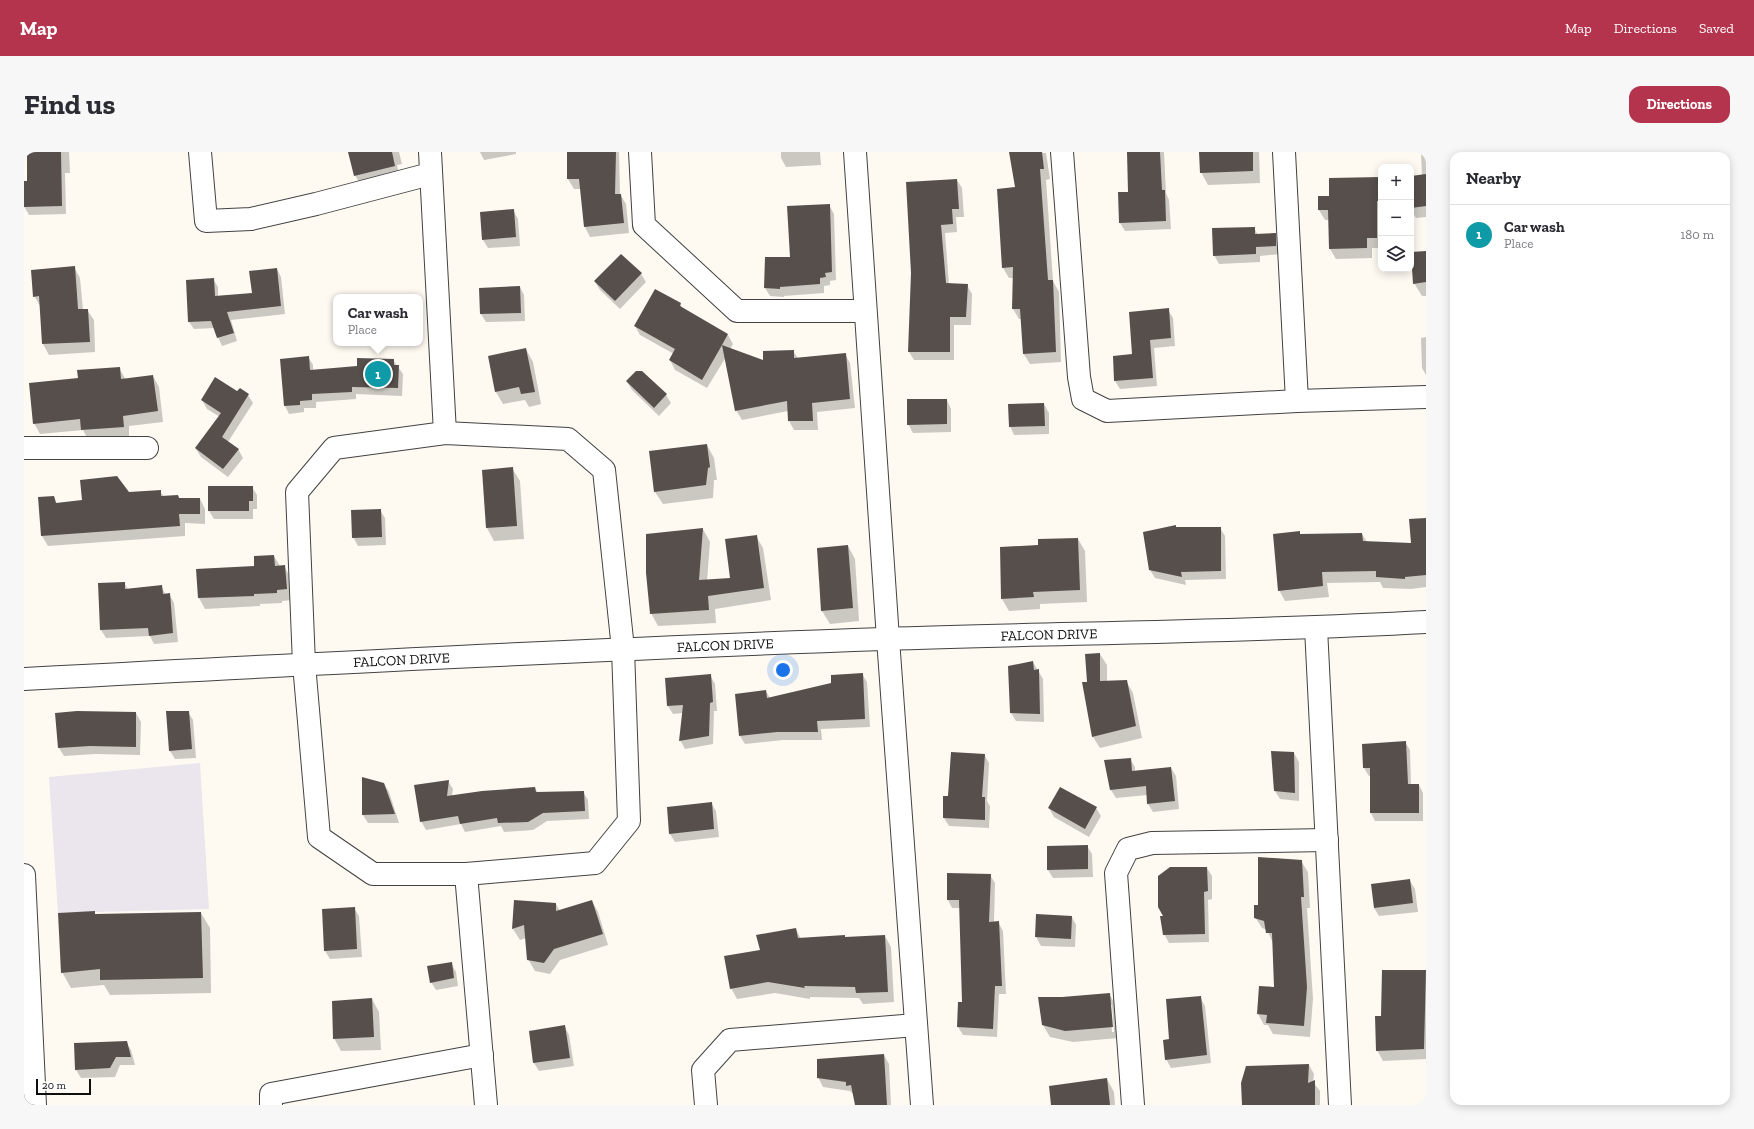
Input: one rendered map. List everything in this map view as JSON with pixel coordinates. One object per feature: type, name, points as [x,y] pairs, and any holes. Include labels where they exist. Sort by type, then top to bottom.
[{"type":"street","points":[[200,152],[206,221],[251,219],[316,204],[430,174]]},
{"type":"street","points":[[430,152],[445,433]]},
{"type":"street","points":[[640,152],[644,225],[737,312],[865,311]]},
{"type":"street","points":[[855,152],[888,639],[922,1105]]},
{"type":"street","points":[[1062,152],[1079,377],[1083,399],[1108,411],[1297,401],[1426,398]]},
{"type":"street","points":[[1284,152],[1297,401]]},
{"type":"street","points":[[445,433],[568,439],[604,470],[623,649],[629,821],[595,863],[466,874],[373,874],[319,837],[304,664],[297,492],[334,448],[445,433]]},
{"type":"street","points":[[24,448],[147,448]]},
{"type":"street","name":"FALCON DRIVE","points":[[24,679],[623,649],[888,639],[1316,628],[1426,622]]},
{"type":"street","points":[[1316,628],[1340,1105]]},
{"type":"street","points":[[1133,1105],[1116,873],[1128,849],[1152,843],[1327,840]]},
{"type":"street","points":[[466,874],[486,1105]]},
{"type":"street","points":[[24,875],[35,1105]]},
{"type":"street","points":[[706,1105],[703,1070],[730,1040],[916,1025]]},
{"type":"street","points":[[271,1105],[270,1094],[482,1055]]},
{"type":"shaded area","points":[[200,763],[209,909],[58,913],[49,777]]},
{"type":"building","points":[[27,152],[61,152],[62,206],[24,207],[24,181],[27,181]]},
{"type":"building","points":[[348,152],[392,152],[395,166],[354,176]]},
{"type":"building","points":[[567,152],[616,152],[615,194],[621,194],[624,223],[584,227],[579,179],[567,179]]},
{"type":"building","points":[[1009,152],[1042,152],[1044,169],[1040,169],[1048,280],[1053,280],[1056,352],[1023,354],[1020,309],[1012,309],[1013,267],[1002,268],[997,189],[1015,187]]},
{"type":"building","points":[[1127,152],[1160,152],[1162,190],[1165,190],[1166,221],[1119,223],[1118,192],[1128,192]]},
{"type":"building","points":[[1199,152],[1253,152],[1253,171],[1200,173]]},
{"type":"building","points":[[1426,174],[1426,206],[1414,208],[1414,176]]},
{"type":"building","points":[[1378,177],[1377,238],[1367,238],[1367,248],[1329,249],[1328,210],[1318,210],[1318,196],[1329,196],[1329,178]]},
{"type":"building","points":[[957,179],[959,209],[952,209],[953,224],[941,225],[946,283],[968,284],[966,317],[950,317],[950,352],[908,352],[911,273],[906,182]]},
{"type":"building","points":[[830,204],[832,272],[825,273],[826,277],[820,278],[820,284],[780,287],[780,289],[764,288],[765,257],[790,257],[787,206]]},
{"type":"building","points":[[514,209],[516,237],[482,240],[480,212]]},
{"type":"building","points":[[1255,227],[1255,234],[1276,233],[1276,246],[1256,247],[1256,254],[1213,256],[1212,228]]},
{"type":"building","points":[[1426,251],[1426,282],[1413,284],[1414,252]]},
{"type":"building","points":[[621,254],[642,273],[615,301],[594,281]]},
{"type":"building","points":[[75,266],[78,309],[88,309],[90,342],[42,344],[39,296],[33,297],[31,270]]},
{"type":"building","points":[[277,268],[281,306],[227,312],[234,333],[217,338],[211,321],[188,322],[186,280],[214,278],[215,296],[252,293],[249,271]]},
{"type":"building","points":[[520,286],[521,313],[480,314],[479,288]]},
{"type":"building","points":[[655,289],[681,303],[680,306],[728,334],[702,380],[669,360],[675,349],[634,326]]},
{"type":"building","points":[[1169,308],[1171,338],[1150,340],[1153,378],[1114,381],[1113,356],[1132,354],[1129,312]]},
{"type":"building","points":[[722,345],[763,360],[763,351],[794,350],[794,358],[846,353],[850,399],[812,403],[813,421],[788,421],[787,401],[735,411]]},
{"type":"building","points":[[526,348],[535,392],[521,394],[519,387],[495,392],[488,356]]},
{"type":"building","points":[[309,356],[310,370],[357,366],[357,358],[394,359],[394,365],[399,365],[398,388],[352,387],[352,392],[312,394],[312,400],[300,401],[300,405],[284,406],[280,359]]},
{"type":"building","points":[[120,367],[121,379],[153,375],[158,411],[123,416],[124,427],[81,430],[80,419],[33,424],[29,383],[78,378],[77,370]]},
{"type":"building","points":[[636,371],[642,371],[667,394],[654,408],[626,381]]},
{"type":"building","points":[[215,377],[237,391],[240,388],[249,394],[222,437],[239,449],[223,469],[195,448],[221,413],[201,400]]},
{"type":"building","points":[[907,399],[947,399],[947,424],[907,425]]},
{"type":"building","points":[[1044,403],[1045,426],[1009,427],[1008,404]]},
{"type":"building","points":[[707,444],[710,467],[708,468],[706,485],[654,492],[649,451]]},
{"type":"building","points":[[513,467],[517,526],[486,528],[482,470]]},
{"type":"building","points":[[117,476],[129,492],[161,490],[161,496],[178,495],[179,498],[200,498],[200,514],[179,514],[180,526],[41,536],[38,497],[54,496],[56,503],[82,500],[80,480]]},
{"type":"building","points":[[208,486],[253,486],[253,501],[249,501],[249,511],[208,511]]},
{"type":"building","points":[[381,509],[382,537],[352,538],[351,510]]},
{"type":"building","points":[[1426,518],[1426,575],[1405,577],[1405,579],[1376,577],[1376,571],[1322,572],[1323,586],[1278,591],[1273,534],[1300,531],[1300,534],[1362,533],[1363,541],[1411,543],[1409,519]]},
{"type":"building","points":[[1176,525],[1176,527],[1221,527],[1221,571],[1181,572],[1182,577],[1149,570],[1143,532]]},
{"type":"building","points":[[703,528],[699,580],[730,578],[725,539],[757,535],[764,588],[708,596],[709,610],[650,614],[646,573],[646,534]]},
{"type":"building","points":[[1078,538],[1080,590],[1033,592],[1034,597],[1001,599],[1000,547],[1038,545],[1038,539]]},
{"type":"building","points":[[848,545],[853,608],[821,611],[817,548]]},
{"type":"building","points":[[274,555],[275,566],[285,565],[287,589],[277,590],[277,593],[254,594],[254,596],[198,598],[196,569],[254,566],[254,556]]},
{"type":"building","points":[[125,582],[125,589],[162,585],[163,594],[170,593],[173,633],[149,636],[148,628],[100,630],[98,583]]},
{"type":"building","points":[[1100,653],[1100,681],[1127,680],[1136,726],[1092,737],[1082,682],[1087,682],[1085,654]]},
{"type":"building","points":[[1033,661],[1034,670],[1039,669],[1040,714],[1010,713],[1008,666]]},
{"type":"building","points":[[863,673],[865,719],[817,721],[818,732],[777,732],[739,736],[735,694],[766,690],[767,698],[831,683],[831,675]]},
{"type":"building","points":[[711,674],[713,702],[710,703],[709,736],[679,741],[683,705],[667,706],[665,678]]},
{"type":"building","points":[[77,711],[136,712],[136,747],[90,746],[58,748],[55,713]]},
{"type":"building","points":[[166,711],[189,711],[192,749],[169,751]]},
{"type":"building","points":[[1406,741],[1408,784],[1419,784],[1419,813],[1370,813],[1370,768],[1363,768],[1362,744]]},
{"type":"building","points":[[1271,751],[1294,752],[1295,793],[1274,791]]},
{"type":"building","points":[[951,752],[985,754],[982,797],[985,797],[985,820],[943,818],[943,796],[948,796]]},
{"type":"building","points":[[1131,758],[1132,771],[1171,767],[1175,801],[1147,804],[1146,786],[1110,790],[1104,760]]},
{"type":"building","points":[[362,777],[384,783],[395,814],[362,815]]},
{"type":"building","points":[[449,780],[447,796],[482,791],[535,787],[536,792],[584,791],[585,811],[543,813],[528,822],[498,823],[497,818],[460,824],[458,816],[420,822],[414,785]]},
{"type":"building","points":[[1060,787],[1097,807],[1085,829],[1048,808]]},
{"type":"building","points":[[712,802],[714,829],[669,834],[667,807]]},
{"type":"building","points":[[1088,845],[1088,869],[1047,870],[1047,846]]},
{"type":"building","points":[[1258,857],[1302,860],[1304,897],[1301,897],[1307,987],[1304,1026],[1266,1023],[1267,1015],[1257,1014],[1259,986],[1274,987],[1272,933],[1266,933],[1264,921],[1254,918],[1254,905],[1258,905]]},
{"type":"building","points":[[1170,867],[1207,867],[1208,891],[1204,892],[1205,934],[1163,935],[1160,916],[1163,916],[1158,907],[1158,876]]},
{"type":"building","points":[[947,873],[991,874],[989,922],[999,921],[1002,986],[995,986],[993,1029],[957,1027],[958,1002],[962,1002],[959,900],[947,900]]},
{"type":"building","points":[[1410,879],[1413,903],[1374,908],[1371,884]]},
{"type":"building","points":[[514,900],[556,903],[556,911],[592,900],[603,934],[554,949],[544,963],[527,960],[524,925],[512,929]]},
{"type":"building","points":[[355,907],[357,949],[324,951],[322,909]]},
{"type":"building","points":[[95,911],[95,914],[201,912],[203,978],[100,980],[100,969],[61,973],[58,913]]},
{"type":"building","points":[[1036,914],[1072,916],[1071,939],[1035,937]]},
{"type":"building","points":[[796,928],[798,938],[845,935],[845,937],[885,935],[888,992],[856,993],[855,987],[804,986],[805,988],[768,982],[730,989],[724,956],[760,950],[756,935]]},
{"type":"building","points":[[452,962],[454,978],[430,983],[427,966]]},
{"type":"building","points":[[1382,970],[1426,970],[1424,1049],[1376,1051],[1375,1016],[1381,1016]]},
{"type":"building","points":[[1110,993],[1113,1027],[1065,1031],[1042,1025],[1038,997],[1062,997]]},
{"type":"building","points":[[1201,996],[1207,1055],[1165,1060],[1163,1040],[1169,1039],[1166,999]]},
{"type":"building","points":[[372,998],[374,1037],[333,1039],[332,1001]]},
{"type":"building","points":[[565,1025],[570,1058],[533,1063],[529,1031]]},
{"type":"building","points":[[127,1041],[131,1057],[116,1057],[110,1068],[75,1070],[74,1043]]},
{"type":"building","points":[[884,1054],[887,1105],[855,1105],[851,1085],[846,1086],[846,1082],[817,1078],[817,1059]]},
{"type":"building","points":[[1309,1064],[1308,1083],[1315,1080],[1315,1105],[1242,1105],[1241,1083],[1246,1066]]},
{"type":"building","points":[[1107,1078],[1110,1105],[1051,1105],[1049,1086]]},
{"type":"place","name":"Car wash","points":[[378,374]]}]
